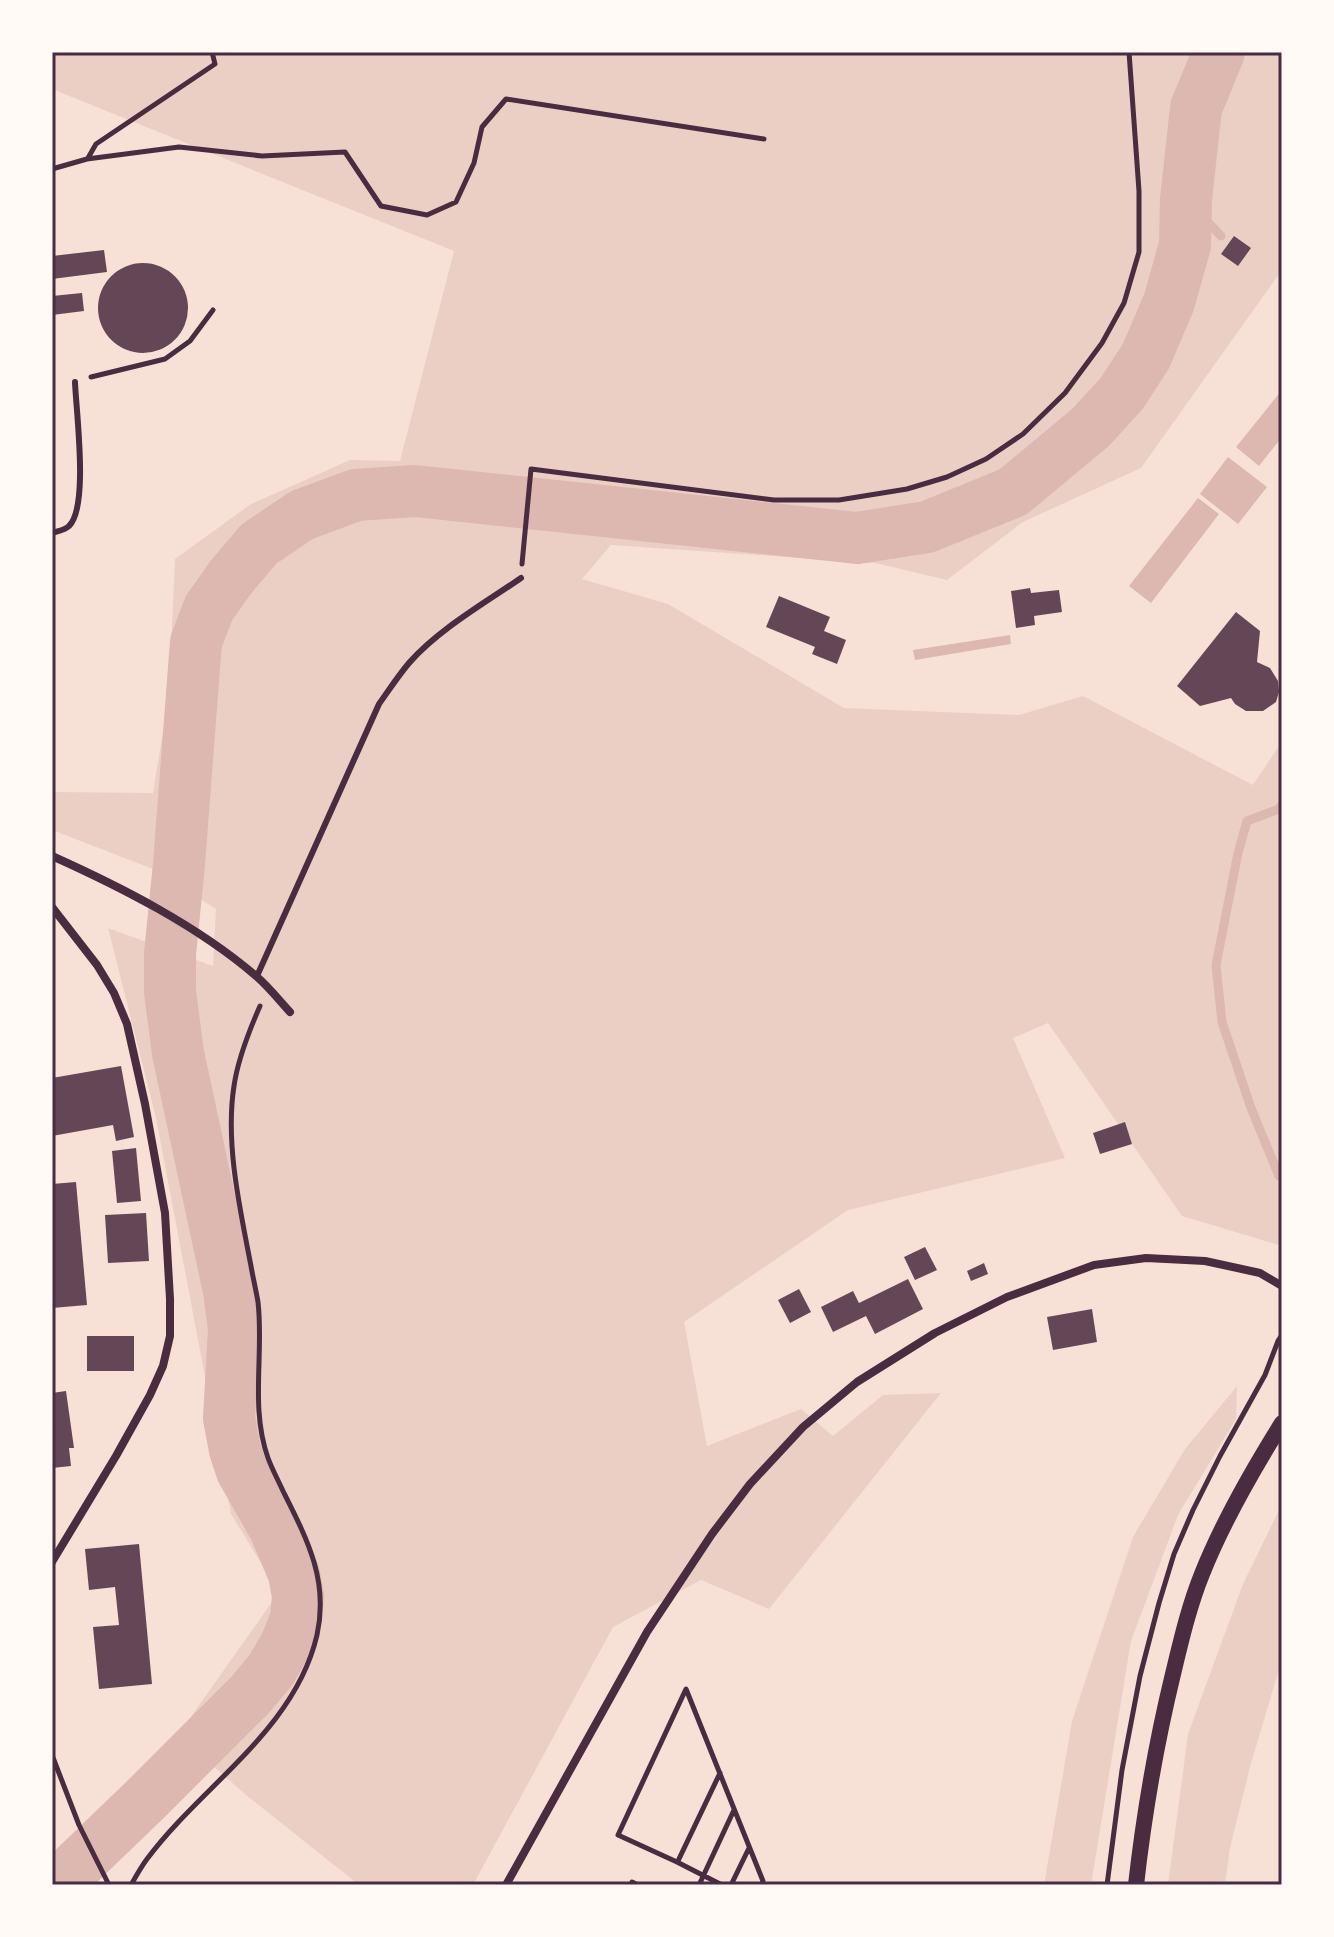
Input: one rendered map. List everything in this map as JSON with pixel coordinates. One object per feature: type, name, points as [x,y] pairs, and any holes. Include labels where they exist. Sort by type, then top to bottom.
[{"type":"main road","points":[[1136,1885],[1158,1734],[1201,1575],[1223,1527],[1282,1423]]},
{"type":"street","points":[[52,856],[152,906],[211,942],[257,976],[290,1012]]},
{"type":"street","points":[[52,907],[97,965],[114,993],[127,1024],[165,1213],[170,1299],[170,1336],[163,1366],[150,1395],[52,1562]]},
{"type":"street","points":[[506,1885],[647,1632],[712,1534],[750,1484],[803,1427],[857,1382],[935,1333],[995,1303],[1094,1265],[1146,1258],[1205,1261],[1260,1273],[1282,1286]]},
{"type":"lane","points":[[52,533],[68,527],[76,516],[81,493],[75,382]]},
{"type":"lane","points":[[257,976],[379,704],[411,660],[442,633],[521,578]]},
{"type":"path","points":[[87,159],[96,144],[215,64],[212,52]]},
{"type":"path","points":[[521,578],[531,469],[774,500],[839,500],[907,489],[947,477],[986,459],[1023,434],[1065,393],[1102,343],[1124,303],[1139,252],[1139,191],[1129,52]]},
{"type":"path","points":[[52,169],[87,159],[179,147],[262,156],[345,152],[381,206],[427,215],[456,202],[474,163],[482,127],[506,99],[764,139]]},
{"type":"path","points":[[75,382],[165,359],[190,341],[213,310]]},
{"type":"path","points":[[131,1885],[146,1860],[280,1712],[308,1663],[319,1621],[318,1573],[307,1540],[268,1458],[262,1433],[257,1300],[234,1166],[234,1085],[241,1055],[268,988]]},
{"type":"path","points":[[722,1885],[618,1835],[686,1689],[763,1881],[761,1885]]},
{"type":"path","points":[[52,1755],[79,1825],[109,1885]]},
{"type":"path","points":[[677,1862],[720,1772]]},
{"type":"path","points":[[699,1885],[734,1809]]},
{"type":"path","points":[[731,1885],[749,1847]]},
{"type":"shaded area","points":[[52,52],[1282,52],[1282,270],[1141,468],[1023,522],[947,580],[875,563],[611,545],[582,579],[668,604],[844,708],[1019,715],[1083,696],[1253,785],[1282,745],[1282,1246],[1182,1216],[1048,1023],[1013,1038],[1065,1158],[848,1210],[684,1322],[707,1446],[801,1409],[833,1436],[883,1395],[941,1393],[769,1609],[701,1580],[613,1627],[473,1885],[359,1885],[246,1795],[178,1735],[279,1592],[231,1514],[156,1118],[108,928],[213,966],[216,909],[153,869],[52,830],[52,792],[153,793],[169,695],[175,559],[251,504],[350,460],[400,461],[454,251],[52,89]]},
{"type":"shaded area","points":[[1282,390],[1282,437],[1259,466],[1236,447]]},
{"type":"shaded area","points":[[1228,457],[1267,487],[1238,524],[1200,494]]},
{"type":"shaded area","points":[[1198,498],[1219,514],[1151,603],[1129,586]]},
{"type":"shaded area","points":[[1010,635],[1011,644],[915,660],[913,650]]},
{"type":"shaded area","points":[[1237,1386],[1236,1419],[1178,1515],[1131,1641],[1091,1885],[1044,1885],[1072,1721],[1133,1537],[1185,1449]]},
{"type":"shaded area","points":[[1282,1504],[1282,1659],[1250,1767],[1230,1848],[1225,1885],[1168,1885],[1188,1734],[1243,1584]]},
{"type":"building","points":[[1234,236],[1251,248],[1238,266],[1221,254]]},
{"type":"building","points":[[104,250],[107,272],[52,279],[52,256]]},
{"type":"building","points":[[143,263],[160,266],[175,276],[185,291],[188,308],[185,325],[175,340],[160,350],[143,353],[126,350],[111,340],[101,325],[98,308],[101,291],[111,276],[126,266]]},
{"type":"building","points":[[82,293],[84,311],[52,315],[52,296]]},
{"type":"building","points":[[1030,588],[1031,593],[1059,590],[1062,612],[1034,616],[1035,625],[1016,628],[1011,591]]},
{"type":"building","points":[[779,596],[830,617],[824,631],[846,640],[837,664],[812,654],[815,647],[766,627]]},
{"type":"building","points":[[1236,612],[1260,631],[1257,662],[1270,668],[1278,681],[1276,702],[1263,711],[1246,711],[1231,698],[1200,706],[1177,686]]},
{"type":"building","points":[[121,1066],[134,1137],[116,1141],[113,1125],[52,1136],[52,1078]]},
{"type":"building","points":[[1125,1122],[1132,1144],[1100,1154],[1093,1133]]},
{"type":"building","points":[[136,1148],[141,1201],[117,1203],[112,1151]]},
{"type":"building","points":[[76,1182],[87,1305],[52,1308],[52,1184]]},
{"type":"building","points":[[146,1213],[149,1261],[108,1263],[105,1215]]},
{"type":"building","points":[[925,1247],[937,1270],[915,1280],[904,1257]]},
{"type":"building","points":[[984,1263],[988,1274],[971,1281],[967,1271]]},
{"type":"building","points":[[908,1279],[923,1309],[875,1334],[866,1316],[833,1332],[821,1307],[853,1291],[859,1303]]},
{"type":"building","points":[[799,1289],[811,1312],[790,1323],[778,1300]]},
{"type":"building","points":[[1092,1309],[1097,1342],[1053,1350],[1047,1317]]},
{"type":"building","points":[[87,1336],[134,1336],[134,1371],[87,1371]]},
{"type":"building","points":[[66,1391],[74,1448],[69,1448],[71,1466],[52,1468],[52,1393]]},
{"type":"building","points":[[139,1544],[152,1684],[99,1689],[93,1627],[119,1625],[115,1587],[89,1590],[85,1549]]},
{"type":"waterway","points":[[62,1885],[68,1874],[250,1695],[271,1670],[296,1619],[298,1596],[294,1574],[275,1529],[242,1471],[235,1450],[229,1418],[234,1329],[229,1291],[178,1053],[170,992],[170,954],[196,642],[209,608],[259,544],[302,515],[356,495],[415,491],[857,538],[927,527],[1013,492],[1091,427],[1122,393],[1146,356],[1169,302],[1185,245],[1186,199],[1196,108],[1219,52]]},
{"type":"waterway","points":[[1186,199],[1221,236]]},
{"type":"waterway","points":[[1279,1176],[1251,1108],[1222,1022],[1216,965],[1247,821],[1282,805]]}]
